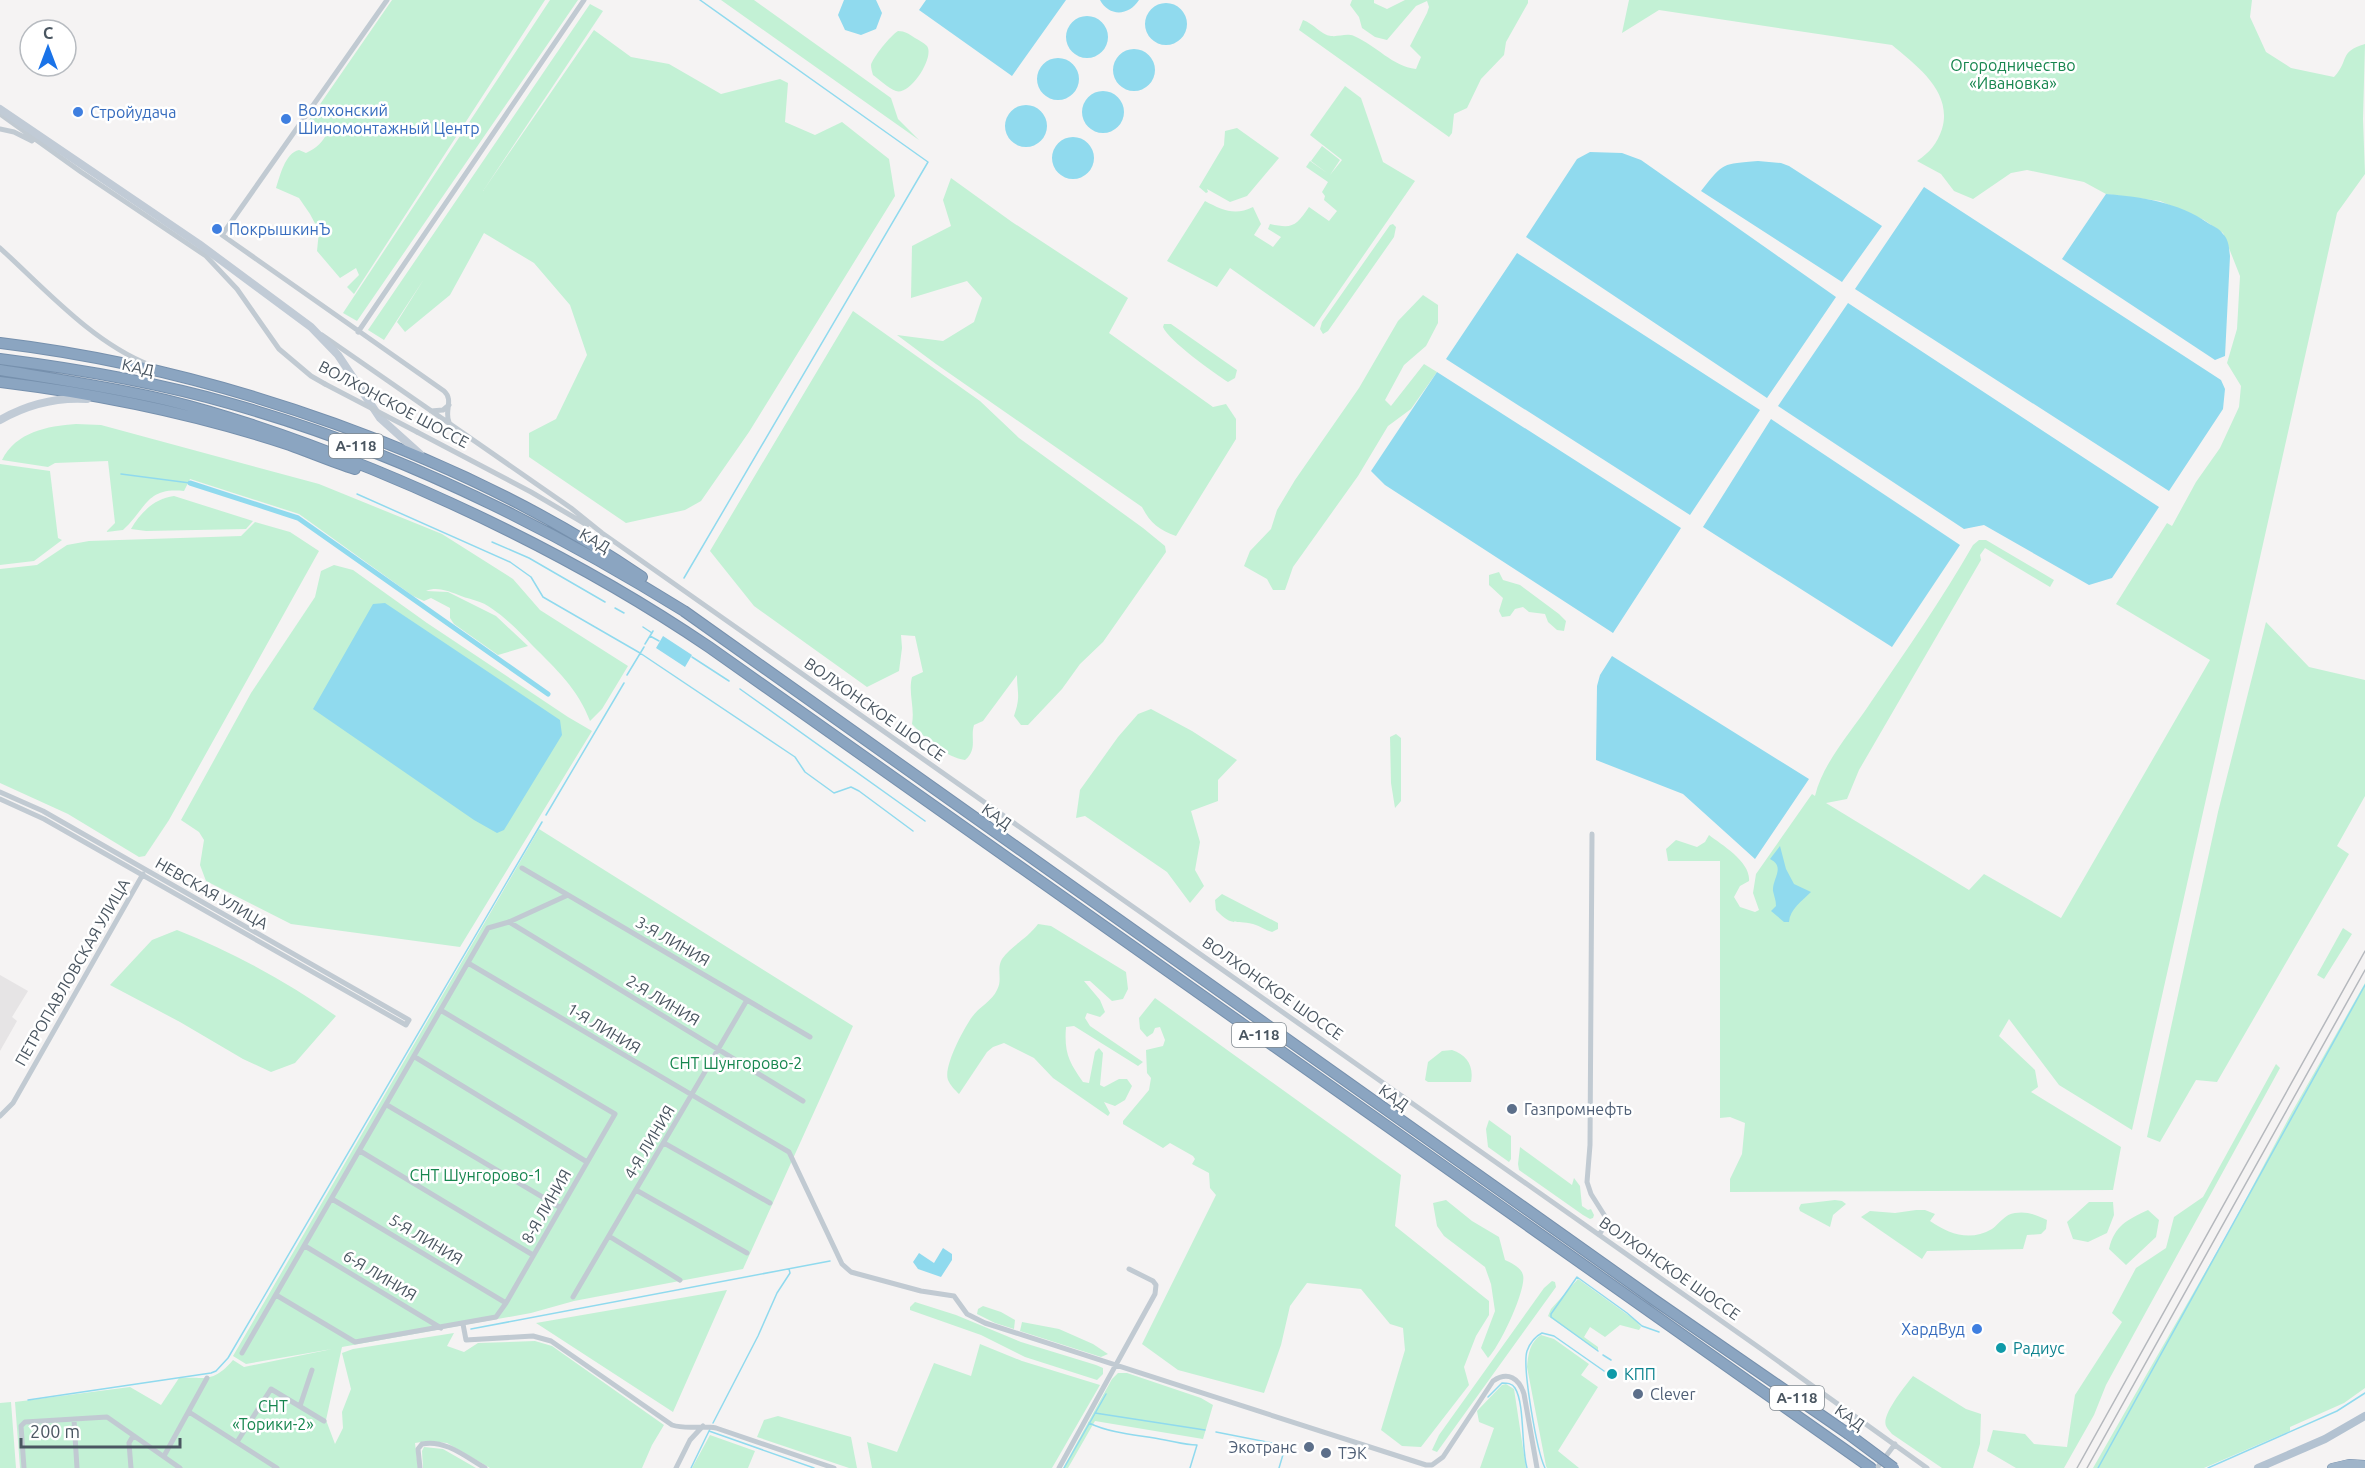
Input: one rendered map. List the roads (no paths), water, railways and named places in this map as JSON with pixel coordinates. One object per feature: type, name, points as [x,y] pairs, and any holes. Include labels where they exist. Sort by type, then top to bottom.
[{"type":"highway","points":[[0,344],[60,352],[177,376],[289,409],[362,435],[436,465],[513,501],[586,542],[651,584],[684,611]]},
{"type":"highway","name":"КАД","points":[[0,359],[94,373],[250,410],[356,446],[419,471],[564,540],[684,611],[1595,1258],[1848,1433],[1894,1468]]},
{"type":"highway","name":"КАД","points":[[0,370],[166,400],[316,446],[429,494],[570,561],[676,625],[1871,1468]]},
{"type":"highway","points":[[0,382],[69,391],[132,404],[291,446],[429,494]]},
{"type":"highway","points":[[2332,1468],[2349,1464],[2365,1465]]},
{"type":"main road","name":"ВОЛХОНСКОЕ ШОССЕ","points":[[0,109],[4,116],[199,243],[311,327]]},
{"type":"main road","points":[[311,327],[338,355],[380,418],[408,444],[436,465]]},
{"type":"main road","points":[[0,420],[36,403],[59,399],[132,404]]},
{"type":"main road","points":[[2258,1468],[2325,1439],[2365,1416]]},
{"type":"street","points":[[387,0],[222,235],[444,391],[449,399],[447,419],[451,425]]},
{"type":"street","points":[[358,332],[584,0]]},
{"type":"street","name":"ВОЛХОНСКОЕ ШОССЕ","points":[[4,116],[55,154],[206,256],[237,289],[279,349],[311,376],[531,492],[602,533]]},
{"type":"street","points":[[0,129],[23,136],[55,154]]},
{"type":"street","points":[[0,248],[112,346],[136,360],[177,376]]},
{"type":"street","name":"ВОЛХОНСКОЕ ШОССЕ","points":[[311,327],[571,508],[602,533],[1927,1468]]},
{"type":"street","points":[[430,411],[443,410],[449,405]]},
{"type":"street","name":"НЕВСКАЯ УЛИЦА","points":[[0,792],[43,812],[144,873]]},
{"type":"street","name":"НЕВСКАЯ УЛИЦА","points":[[0,799],[44,819],[144,873],[408,1023]]},
{"type":"street","points":[[1592,834],[1590,1145],[1587,1182],[1591,1194],[1608,1221],[1599,1235]]},
{"type":"street","name":"3-Я ЛИНИЯ","points":[[522,868],[810,1037]]},
{"type":"street","name":"ПЕТРОПАВЛОВСКАЯ УЛИЦА","points":[[0,1116],[13,1102],[144,873]]},
{"type":"street","points":[[242,1353],[415,1058],[488,928],[508,922],[568,895]]},
{"type":"street","name":"2-Я ЛИНИЯ","points":[[508,922],[803,1101]]},
{"type":"street","name":"1-Я ЛИНИЯ","points":[[468,963],[789,1152],[842,1264],[851,1272],[898,1286],[954,1296],[972,1318],[1115,1365]]},
{"type":"street","name":"4-Я ЛИНИЯ","points":[[573,1297],[747,1000]]},
{"type":"street","name":"8-Я ЛИНИЯ","points":[[442,1011],[615,1114],[501,1311],[496,1317],[463,1324]]},
{"type":"street","points":[[415,1058],[587,1162]]},
{"type":"street","points":[[387,1105],[561,1208]]},
{"type":"street","points":[[664,1143],[770,1203]]},
{"type":"street","points":[[360,1151],[533,1255]]},
{"type":"street","points":[[636,1190],[747,1252]]},
{"type":"street","name":"5-Я ЛИНИЯ","points":[[332,1199],[506,1303]]},
{"type":"street","points":[[609,1236],[680,1280]]},
{"type":"street","name":"6-Я ЛИНИЯ","points":[[305,1246],[438,1328]]},
{"type":"street","points":[[1059,1468],[1156,1289],[1153,1281],[1129,1269]]},
{"type":"street","points":[[276,1295],[355,1342],[463,1324],[466,1340],[486,1337],[533,1336],[551,1341],[672,1425],[681,1428],[703,1426],[716,1428],[834,1468]]},
{"type":"street","points":[[1115,1365],[1426,1465],[1443,1457],[1492,1381],[1499,1377],[1511,1377],[1521,1384],[1524,1394],[1537,1468]]},
{"type":"street","points":[[300,1406],[312,1370]]},
{"type":"street","points":[[164,1456],[207,1378]]},
{"type":"street","points":[[237,1442],[271,1389],[324,1421]]},
{"type":"street","points":[[189,1412],[277,1468]]},
{"type":"street","points":[[24,1468],[21,1426],[25,1422],[107,1418],[180,1468]]},
{"type":"street","points":[[74,1420],[77,1468]]},
{"type":"street","points":[[676,1468],[690,1440],[703,1426]]},
{"type":"street","points":[[131,1468],[129,1443],[133,1436]]},
{"type":"street","points":[[420,1468],[418,1449],[422,1444],[429,1443],[444,1445],[484,1468]]},
{"type":"street","points":[[1877,1468],[1894,1444]]},
{"type":"water","points":[[844,0],[876,0],[882,13],[876,29],[861,35],[845,30],[838,15]]},
{"type":"water","points":[[926,0],[1066,0],[1012,76],[919,10]]},
{"type":"water","points":[[1100,0],[1139,0],[1125,12],[1114,12],[1104,6]]},
{"type":"water","points":[[1166,3],[1174,4],[1181,9],[1186,16],[1186,32],[1181,39],[1174,44],[1166,45],[1158,44],[1151,39],[1146,32],[1145,24],[1146,16],[1151,9],[1158,4]]},
{"type":"water","points":[[1087,16],[1095,17],[1102,22],[1107,29],[1107,45],[1102,52],[1095,57],[1087,58],[1079,57],[1072,52],[1067,45],[1066,37],[1067,29],[1072,22],[1079,17]]},
{"type":"water","points":[[1134,49],[1142,50],[1149,55],[1154,62],[1154,78],[1149,85],[1142,90],[1134,91],[1126,90],[1119,85],[1114,78],[1113,70],[1114,62],[1119,55],[1126,50]]},
{"type":"water","points":[[1058,58],[1066,59],[1073,64],[1078,71],[1078,87],[1073,94],[1066,99],[1058,100],[1050,99],[1043,94],[1038,87],[1037,79],[1038,71],[1043,64],[1050,59]]},
{"type":"water","points":[[1103,91],[1111,92],[1118,97],[1123,104],[1123,120],[1118,127],[1111,132],[1103,133],[1095,132],[1088,127],[1083,120],[1082,112],[1083,104],[1088,97],[1095,92]]},
{"type":"water","points":[[1026,105],[1034,106],[1041,111],[1046,118],[1046,134],[1041,141],[1034,146],[1026,147],[1018,146],[1011,141],[1006,134],[1005,126],[1006,118],[1011,111],[1018,106]]},
{"type":"water","points":[[1073,137],[1081,138],[1088,143],[1093,150],[1093,166],[1088,173],[1081,178],[1073,179],[1065,178],[1058,173],[1053,166],[1052,158],[1053,150],[1058,143],[1065,138]]},
{"type":"water","points":[[1590,152],[1622,153],[1641,160],[1836,297],[1767,398],[1526,237],[1577,159]]},
{"type":"water","points":[[1758,161],[1789,166],[1882,226],[1842,282],[1701,191],[1725,166]]},
{"type":"water","points":[[1924,187],[2221,380],[2225,389],[2223,409],[2169,491],[1855,289]]},
{"type":"water","points":[[2106,194],[2172,205],[2196,216],[2225,236],[2230,256],[2225,356],[2215,360],[2062,259]]},
{"type":"water","points":[[1517,253],[1760,410],[1690,515],[1446,359]]},
{"type":"water","points":[[1848,303],[2159,507],[2112,578],[2089,585],[1984,525],[1964,529],[1778,406]]},
{"type":"water","points":[[1437,372],[1681,528],[1613,633],[1385,485],[1371,471]]},
{"type":"water","points":[[1771,419],[1960,545],[1892,647],[1703,527]]},
{"type":"water","points":[[385,603],[560,720],[562,735],[504,830],[497,833],[474,820],[313,709],[373,604]]},
{"type":"water","points":[[663,636],[692,655],[685,667],[656,648]]},
{"type":"water","points":[[1612,656],[1809,779],[1755,859],[1683,794],[1596,760],[1597,686],[1600,675]]},
{"type":"water","points":[[1780,846],[1786,869],[1794,884],[1811,892],[1794,909],[1789,922],[1784,922],[1771,911],[1776,906],[1773,887],[1778,869],[1775,862],[1770,859]]},
{"type":"water","points":[[943,1248],[952,1254],[952,1260],[941,1277],[918,1269],[913,1262],[919,1253],[934,1263]]},
{"type":"waterway","points":[[684,578],[928,162],[700,0]]},
{"type":"waterway","points":[[121,474],[190,483]]},
{"type":"waterway","points":[[190,483],[298,518],[548,694]]},
{"type":"waterway","points":[[357,494],[510,562],[531,577],[543,597],[640,653],[795,757],[805,772],[834,793],[851,787],[913,831]]},
{"type":"waterway","points":[[492,542],[529,558],[605,602]]},
{"type":"waterway","points":[[615,608],[624,613]]},
{"type":"waterway","points":[[643,627],[652,633]]},
{"type":"waterway","points":[[645,644],[653,631]]},
{"type":"waterway","points":[[650,636],[659,641]]},
{"type":"waterway","points":[[627,675],[644,647]]},
{"type":"waterway","points":[[692,657],[729,681]]},
{"type":"waterway","points":[[546,815],[624,683]]},
{"type":"waterway","points":[[740,689],[925,821]]},
{"type":"waterway","points":[[28,1400],[211,1373],[216,1371],[228,1358],[542,822]]},
{"type":"waterway","points":[[2098,1468],[2365,985]]},
{"type":"waterway","points":[[471,1329],[830,1261]]},
{"type":"waterway","points":[[713,1423],[758,1336],[777,1293],[790,1273],[789,1269]]},
{"type":"waterway","points":[[1598,1351],[1551,1317],[1577,1277],[1642,1326],[1659,1332]]},
{"type":"waterway","points":[[1545,1468],[1538,1445],[1528,1391],[1526,1360],[1531,1343],[1542,1333],[1554,1336],[1604,1371]]},
{"type":"waterway","points":[[1603,1355],[1611,1360]]},
{"type":"waterway","points":[[1488,1397],[1502,1383],[1511,1384],[1515,1388],[1522,1415],[1527,1468]]},
{"type":"waterway","points":[[2208,1468],[2337,1411],[2365,1393]]},
{"type":"waterway","points":[[1064,1468],[1106,1394]]},
{"type":"waterway","points":[[1095,1413],[1205,1430]]},
{"type":"waterway","points":[[1089,1423],[1117,1432],[1197,1445],[1190,1468]]},
{"type":"waterway","points":[[691,1468],[710,1429]]},
{"type":"waterway","points":[[709,1431],[814,1468]]},
{"type":"waterway","points":[[1216,1432],[1282,1445],[1285,1448],[1279,1468]]},
{"type":"railway","points":[[2077,1468],[2365,951]]},
{"type":"railway","points":[[2087,1468],[2365,970]]},
{"type":"place","name":"Стройудача","points":[[78,112]]},
{"type":"place","name":"Волхонский Шиномонтажный Центр","points":[[286,119]]},
{"type":"place","name":"ПокрышкинЪ","points":[[217,229]]},
{"type":"place","name":"Газпромнефть","points":[[1512,1109]]},
{"type":"place","name":"ХардВуд","points":[[1977,1329]]},
{"type":"place","name":"Радиус","points":[[2001,1348]]},
{"type":"place","name":"КПП","points":[[1612,1374]]},
{"type":"place","name":"Clever","points":[[1638,1394]]},
{"type":"place","name":"Экотранс","points":[[1309,1447]]},
{"type":"place","name":"ТЭК","points":[[1326,1453]]},
{"type":"park label","name":"Огородничество «Ивановка»","points":[[2013,74]]},
{"type":"park label","name":"СНТ Шунгорово-2","points":[[736,1063]]},
{"type":"park label","name":"СНТ Шунгорово-1","points":[[476,1175]]},
{"type":"park label","name":"СНТ «Торики-2»","points":[[273,1415]]}]
